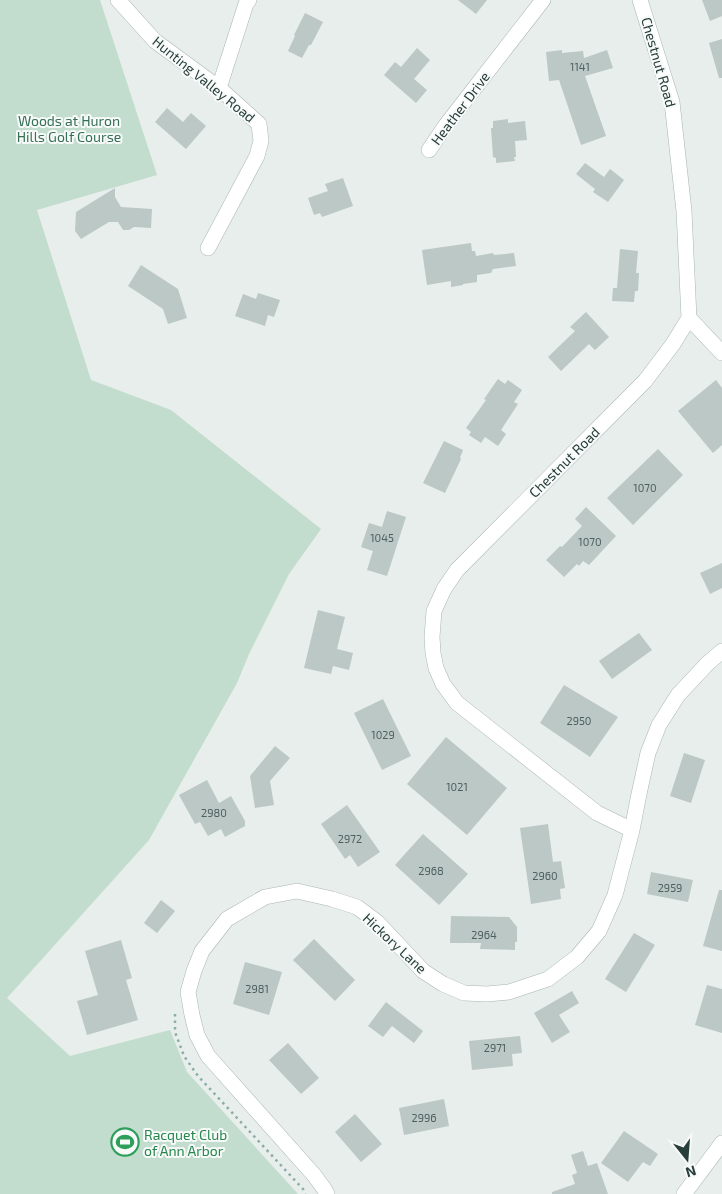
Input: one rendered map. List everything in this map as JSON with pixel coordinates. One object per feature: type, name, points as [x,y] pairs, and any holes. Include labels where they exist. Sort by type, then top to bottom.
[{"type":"street","name":"Hunting Valley Road","points":[[118,0],[155,41],[219,88],[259,124],[261,141],[257,156],[208,248]]},
{"type":"street","points":[[219,88],[246,4],[249,0]]},
{"type":"street","name":"Heather Drive","points":[[429,150],[446,125],[543,0]]},
{"type":"street","name":"Chestnut Road","points":[[632,830],[596,813],[457,703],[443,684],[436,668],[432,637],[434,611],[444,589],[457,570],[645,381],[673,344],[689,318],[684,211],[672,102],[640,0]]},
{"type":"street","points":[[689,318],[722,353]]},
{"type":"street","name":"Hickory Lane","points":[[327,1194],[314,1175],[208,1056],[197,1036],[188,992],[202,951],[227,919],[265,897],[297,891],[332,898],[356,907],[388,934],[423,971],[443,984],[464,993],[487,994],[509,992],[548,978],[577,957],[600,931],[615,895],[632,830],[648,753],[658,725],[678,695],[722,651]]},
{"type":"street","points":[[684,1194],[722,1143]]},
{"type":"path","points":[[175,1014],[175,1032],[184,1056],[198,1076],[303,1189],[305,1194]]},
{"type":"green space","name":"Woods at Huron Hills Golf Course","points":[[0,0],[100,0],[157,175],[37,210],[91,380],[171,410],[321,529],[289,574],[249,654],[237,683],[149,840],[7,998],[70,1056],[170,1030],[187,1072],[298,1194],[0,1194]]},
{"type":"building","points":[[458,0],[487,0],[476,14]]},
{"type":"building","points":[[702,0],[722,0],[722,16],[710,21]]},
{"type":"building","points":[[305,13],[323,22],[302,58],[288,51]]},
{"type":"building","points":[[722,39],[722,78],[719,78],[709,43]]},
{"type":"building","points":[[417,48],[430,60],[414,79],[427,90],[416,103],[384,75],[395,62],[401,67]]},
{"type":"building","points":[[562,50],[562,53],[583,51],[584,58],[607,50],[613,68],[585,76],[606,136],[581,145],[559,80],[549,81],[546,52]]},
{"type":"building","points":[[167,108],[183,122],[191,113],[206,126],[186,149],[155,122]]},
{"type":"building","points":[[508,119],[508,123],[525,121],[527,140],[515,141],[515,161],[496,163],[496,158],[493,157],[491,128],[493,128],[493,121]]},
{"type":"building","points":[[585,163],[604,177],[610,169],[624,180],[608,202],[593,192],[595,189],[576,174]]},
{"type":"building","points":[[343,178],[353,206],[322,217],[320,213],[314,215],[308,198],[328,191],[325,184]]},
{"type":"building","points":[[115,188],[115,197],[121,207],[152,209],[151,228],[134,227],[129,230],[123,230],[118,222],[109,222],[81,239],[75,231],[76,212]]},
{"type":"building","points":[[471,243],[472,251],[475,251],[476,256],[493,253],[494,255],[514,253],[516,266],[493,269],[491,273],[477,275],[477,282],[463,285],[451,287],[451,281],[427,285],[422,250]]},
{"type":"building","points":[[620,249],[638,251],[636,273],[639,273],[638,291],[635,291],[634,302],[612,301],[613,288],[617,288]]},
{"type":"building","points":[[141,265],[178,289],[187,318],[168,324],[163,309],[128,286]]},
{"type":"building","points":[[258,293],[280,300],[274,317],[268,315],[265,326],[235,316],[243,294],[256,299]]},
{"type":"building","points":[[586,312],[609,337],[595,350],[589,344],[561,371],[548,357],[575,331],[570,327]]},
{"type":"building","points":[[498,379],[505,384],[508,380],[522,390],[514,402],[518,404],[501,430],[506,434],[498,446],[485,437],[481,443],[469,435],[471,432],[466,428]]},
{"type":"building","points":[[716,380],[722,388],[722,445],[713,453],[678,411]]},
{"type":"building","points":[[444,441],[463,450],[461,459],[445,493],[423,483]]},
{"type":"building","points":[[658,449],[683,475],[633,525],[607,498]]},
{"type":"building","points":[[586,507],[616,536],[589,565],[583,561],[579,566],[577,564],[564,577],[546,560],[560,546],[562,547],[582,526],[575,519]]},
{"type":"building","points":[[387,511],[406,517],[387,576],[367,570],[373,551],[361,547],[369,523],[382,527]]},
{"type":"building","points":[[722,563],[722,588],[710,594],[700,573]]},
{"type":"building","points":[[318,610],[345,617],[337,649],[353,653],[349,670],[333,666],[331,674],[304,668]]},
{"type":"building","points":[[639,633],[652,650],[612,679],[599,661]]},
{"type":"building","points":[[564,685],[618,717],[590,757],[540,723]]},
{"type":"building","points":[[383,699],[411,756],[382,770],[354,713]]},
{"type":"building","points":[[446,737],[507,788],[467,835],[407,784]]},
{"type":"building","points":[[275,746],[290,758],[270,781],[274,805],[255,808],[250,776]]},
{"type":"building","points":[[684,753],[705,760],[691,803],[670,796]]},
{"type":"building","points":[[207,780],[219,803],[231,796],[245,821],[245,826],[225,837],[221,829],[208,836],[200,822],[195,824],[179,795]]},
{"type":"building","points":[[347,805],[380,852],[358,867],[350,855],[345,859],[321,824]]},
{"type":"building","points":[[548,824],[553,862],[561,861],[565,888],[560,889],[561,899],[531,904],[520,828]]},
{"type":"building","points":[[423,834],[468,874],[439,905],[395,865]]},
{"type":"building","points":[[651,872],[693,880],[688,902],[647,894]]},
{"type":"building","points":[[719,890],[722,890],[722,951],[703,946]]},
{"type":"building","points":[[161,900],[175,911],[157,933],[144,923]]},
{"type":"building","points":[[451,916],[509,917],[517,927],[515,950],[480,949],[481,943],[450,943]]},
{"type":"building","points":[[634,933],[655,945],[626,992],[605,979]]},
{"type":"building","points":[[314,939],[355,980],[335,1001],[293,960]]},
{"type":"building","points":[[121,940],[132,978],[126,980],[138,1020],[87,1035],[77,1001],[98,995],[85,951]]},
{"type":"building","points":[[245,962],[282,972],[269,1015],[233,1004]]},
{"type":"building","points":[[707,985],[722,989],[722,1033],[695,1025]]},
{"type":"building","points":[[572,991],[579,1003],[559,1015],[570,1032],[552,1043],[534,1013]]},
{"type":"building","points":[[386,1002],[423,1031],[414,1043],[392,1026],[383,1037],[368,1026]]},
{"type":"building","points":[[520,1036],[522,1053],[512,1054],[513,1066],[472,1070],[469,1041]]},
{"type":"building","points":[[288,1043],[319,1078],[301,1094],[269,1060]]},
{"type":"building","points":[[444,1099],[449,1126],[404,1135],[399,1108]]},
{"type":"building","points":[[355,1114],[382,1144],[361,1162],[335,1132]]},
{"type":"building","points":[[624,1131],[658,1154],[650,1166],[643,1162],[628,1182],[601,1163]]},
{"type":"building","points":[[583,1151],[588,1166],[597,1163],[608,1194],[552,1194],[552,1192],[575,1184],[572,1175],[577,1173],[571,1155]]},
{"type":"place","name":"Racquet Club of Ann Arbor","points":[[125,1142]]}]
